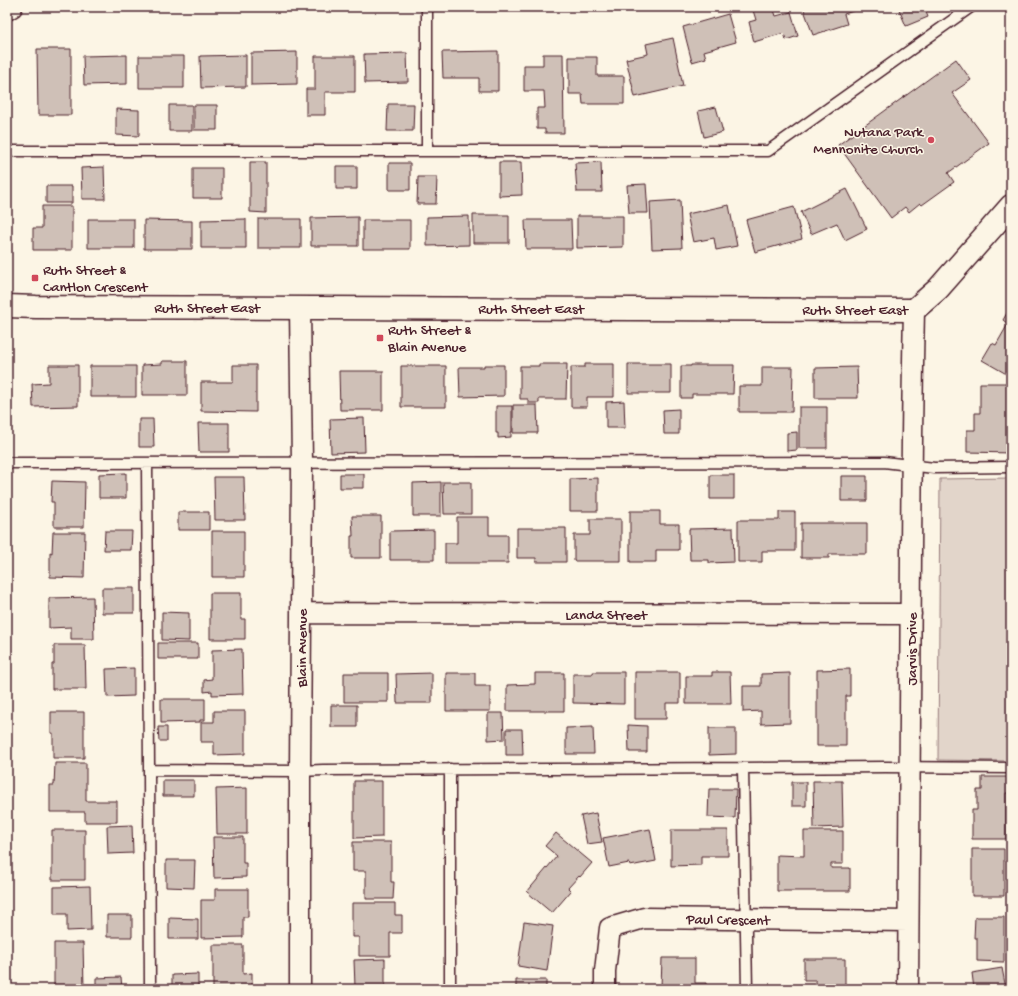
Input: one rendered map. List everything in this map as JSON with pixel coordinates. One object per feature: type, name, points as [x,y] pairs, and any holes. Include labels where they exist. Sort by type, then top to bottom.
[{"type":"street","points":[[7,10],[12,7]]},
{"type":"street","name":"Ruth Street East","points":[[7,306],[914,310],[938,290],[1011,206]]},
{"type":"street","name":"Blain Avenue","points":[[300,308],[302,463],[300,989]]},
{"type":"street","name":"Jarvis Drive","points":[[908,989],[911,465],[914,310]]},
{"type":"street","name":"Landa Street","points":[[301,613],[911,614]]},
{"type":"street","name":"Paul Crescent","points":[[605,989],[605,971],[610,928],[644,918],[908,921]]},
{"type":"lane","points":[[427,7],[427,151]]},
{"type":"lane","points":[[7,151],[768,152],[971,7]]},
{"type":"lane","points":[[7,464],[271,462],[884,462],[934,468],[1011,467]]},
{"type":"lane","points":[[147,464],[150,989]]},
{"type":"lane","points":[[149,770],[300,771],[910,767],[1011,768]]},
{"type":"lane","points":[[743,768],[747,989]]},
{"type":"lane","points":[[450,769],[450,989]]},
{"type":"shaded area","points":[[1011,478],[1011,761],[938,760],[940,479]]},
{"type":"building","points":[[752,7],[773,7],[776,16],[791,12],[798,36],[786,40],[784,33],[754,42],[749,22],[756,20]]},
{"type":"building","points":[[803,7],[863,8],[844,14],[847,24],[813,35]]},
{"type":"building","points":[[898,7],[924,7],[928,17],[906,26]]},
{"type":"building","points":[[728,14],[736,42],[704,51],[706,58],[692,62],[683,27]]},
{"type":"building","points":[[673,38],[683,86],[635,97],[626,59],[648,54],[646,44]]},
{"type":"building","points":[[37,49],[71,49],[71,115],[38,115]]},
{"type":"building","points":[[498,51],[498,91],[479,91],[479,78],[443,78],[442,52]]},
{"type":"building","points":[[297,52],[297,84],[251,85],[251,53]]},
{"type":"building","points":[[407,53],[408,82],[365,83],[364,54]]},
{"type":"building","points":[[543,54],[563,54],[564,133],[545,133],[545,129],[537,129],[537,108],[545,108],[544,91],[524,91],[524,65],[543,65]]},
{"type":"building","points":[[127,55],[127,84],[84,85],[83,56]]},
{"type":"building","points":[[246,55],[246,87],[201,88],[200,56]]},
{"type":"building","points":[[139,56],[184,56],[184,88],[139,88]]},
{"type":"building","points":[[315,56],[355,56],[355,92],[325,92],[325,115],[306,115],[306,89],[315,89]]},
{"type":"building","points":[[569,57],[597,57],[597,76],[624,76],[624,104],[583,104],[582,94],[569,94]]},
{"type":"building","points":[[956,59],[971,80],[952,93],[989,143],[948,173],[954,182],[922,205],[920,203],[909,212],[905,207],[891,218],[838,145]]},
{"type":"building","points":[[388,104],[414,104],[413,131],[387,131]]},
{"type":"building","points":[[169,105],[192,105],[192,131],[169,131]]},
{"type":"building","points":[[194,105],[217,105],[217,130],[194,130]]},
{"type":"building","points":[[716,107],[723,132],[704,137],[698,111]]},
{"type":"building","points":[[116,109],[139,110],[139,136],[116,135]]},
{"type":"building","points":[[250,162],[266,162],[266,213],[250,212]]},
{"type":"building","points":[[499,162],[521,162],[522,195],[499,196]]},
{"type":"building","points":[[601,162],[602,192],[577,192],[575,163]]},
{"type":"building","points":[[389,163],[410,163],[410,190],[389,190]]},
{"type":"building","points":[[336,166],[357,166],[357,189],[336,189]]},
{"type":"building","points":[[104,167],[105,199],[82,199],[81,168]]},
{"type":"building","points":[[193,168],[222,168],[222,198],[193,198]]},
{"type":"building","points":[[418,177],[437,177],[436,204],[417,204]]},
{"type":"building","points":[[646,184],[648,213],[629,213],[627,185]]},
{"type":"building","points":[[46,186],[72,186],[72,203],[46,203]]},
{"type":"building","points":[[847,189],[867,229],[845,240],[837,223],[811,234],[801,212]]},
{"type":"building","points":[[680,200],[682,248],[652,249],[650,202]]},
{"type":"building","points":[[729,205],[737,246],[716,250],[714,238],[693,242],[687,214]]},
{"type":"building","points":[[42,206],[72,206],[72,250],[33,250],[33,228],[42,228]]},
{"type":"building","points":[[794,207],[802,239],[755,252],[746,220]]},
{"type":"building","points":[[473,215],[509,215],[509,243],[473,243]]},
{"type":"building","points":[[469,216],[469,245],[427,246],[427,217]]},
{"type":"building","points":[[577,216],[623,216],[623,247],[577,248]]},
{"type":"building","points":[[358,217],[358,246],[311,246],[311,218]]},
{"type":"building","points":[[88,219],[134,219],[134,248],[88,248]]},
{"type":"building","points":[[246,219],[246,248],[201,248],[201,220]]},
{"type":"building","points":[[258,219],[301,219],[301,248],[258,248]]},
{"type":"building","points":[[144,220],[192,221],[192,249],[144,249]]},
{"type":"building","points":[[363,220],[410,220],[410,249],[363,249]]},
{"type":"building","points":[[525,220],[571,220],[572,249],[526,249]]},
{"type":"building","points":[[1011,306],[1010,376],[982,360],[992,343],[996,345],[1008,324],[1003,320]]},
{"type":"building","points":[[162,361],[187,361],[187,395],[142,395],[142,365],[162,364]]},
{"type":"building","points":[[539,364],[567,364],[566,399],[539,399],[539,403],[528,403],[528,399],[520,399],[520,366],[539,366]]},
{"type":"building","points":[[585,364],[614,364],[614,397],[587,397],[587,407],[571,407],[571,367],[585,367]]},
{"type":"building","points":[[628,364],[671,364],[671,393],[628,393]]},
{"type":"building","points":[[49,365],[78,365],[78,406],[33,407],[32,384],[49,383]]},
{"type":"building","points":[[233,365],[256,365],[256,412],[201,411],[201,382],[233,382]]},
{"type":"building","points":[[484,365],[504,365],[504,396],[460,397],[459,367],[484,367]]},
{"type":"building","points":[[734,365],[733,394],[692,394],[692,398],[681,398],[681,366]]},
{"type":"building","points":[[90,366],[136,366],[136,397],[90,397]]},
{"type":"building","points":[[401,366],[446,366],[446,407],[401,407]]},
{"type":"building","points":[[762,367],[793,367],[792,412],[739,412],[739,386],[762,386]]},
{"type":"building","points":[[857,367],[858,398],[815,398],[815,368]]},
{"type":"building","points":[[339,371],[383,371],[383,410],[340,410]]},
{"type":"building","points":[[980,383],[1011,383],[1011,453],[967,452],[967,430],[975,430],[975,413],[980,413]]},
{"type":"building","points":[[624,401],[625,428],[606,428],[606,402]]},
{"type":"building","points":[[513,405],[537,405],[538,433],[513,433]]},
{"type":"building","points":[[496,406],[512,406],[511,437],[498,438],[498,433],[496,433]]},
{"type":"building","points":[[799,407],[827,407],[827,448],[799,448]]},
{"type":"building","points":[[679,409],[679,434],[664,434],[663,410]]},
{"type":"building","points":[[364,418],[365,452],[331,453],[330,419]]},
{"type":"building","points":[[139,419],[153,419],[154,447],[139,447]]},
{"type":"building","points":[[198,423],[229,423],[229,452],[199,452]]},
{"type":"building","points":[[797,432],[797,450],[787,451],[787,433]]},
{"type":"building","points":[[126,473],[126,498],[99,498],[99,474]]},
{"type":"building","points":[[340,474],[364,474],[364,488],[340,488]]},
{"type":"building","points":[[710,475],[734,475],[734,499],[710,499]]},
{"type":"building","points":[[841,476],[867,476],[867,501],[841,501]]},
{"type":"building","points":[[214,477],[244,477],[245,520],[215,520]]},
{"type":"building","points":[[598,478],[598,511],[570,511],[570,479]]},
{"type":"building","points":[[52,481],[85,482],[84,527],[54,527],[54,502],[51,502]]},
{"type":"building","points":[[441,482],[441,516],[413,516],[413,483]]},
{"type":"building","points":[[443,482],[471,482],[471,514],[444,514]]},
{"type":"building","points":[[630,511],[660,511],[660,524],[679,524],[679,550],[656,550],[656,562],[630,562]]},
{"type":"building","points":[[178,512],[209,512],[209,530],[178,530]]},
{"type":"building","points":[[779,512],[795,512],[795,551],[762,551],[762,562],[738,562],[738,520],[779,520]]},
{"type":"building","points":[[352,516],[381,516],[381,558],[351,558],[351,536],[353,536]]},
{"type":"building","points":[[457,517],[489,517],[489,535],[508,535],[508,563],[445,563],[445,543],[457,543]]},
{"type":"building","points":[[590,519],[621,519],[621,561],[574,561],[574,535],[590,535]]},
{"type":"building","points":[[801,523],[867,523],[867,554],[829,554],[829,558],[801,558]]},
{"type":"building","points":[[517,528],[566,528],[566,562],[536,562],[536,558],[517,558]]},
{"type":"building","points":[[733,528],[734,562],[709,563],[709,560],[690,560],[689,529]]},
{"type":"building","points":[[434,530],[434,560],[390,560],[390,531]]},
{"type":"building","points":[[105,531],[132,531],[131,550],[104,550]]},
{"type":"building","points":[[212,531],[244,531],[244,577],[212,577]]},
{"type":"building","points":[[53,532],[85,532],[84,578],[50,577],[50,552],[52,553]]},
{"type":"building","points":[[102,588],[134,588],[134,613],[102,613]]},
{"type":"building","points":[[210,593],[241,593],[241,619],[245,619],[245,639],[210,639]]},
{"type":"building","points":[[93,597],[94,639],[71,639],[71,627],[49,628],[49,598]]},
{"type":"building","points":[[162,612],[189,613],[189,641],[162,640]]},
{"type":"building","points":[[158,643],[198,643],[198,659],[158,659]]},
{"type":"building","points":[[54,645],[85,645],[86,689],[52,689]]},
{"type":"building","points":[[242,649],[243,694],[212,695],[212,691],[204,692],[204,680],[212,679],[212,650]]},
{"type":"building","points":[[134,668],[134,696],[107,697],[106,669]]},
{"type":"building","points":[[850,669],[850,696],[846,696],[846,746],[817,746],[817,670]]},
{"type":"building","points":[[593,672],[624,672],[624,704],[573,703],[573,674],[593,674]]},
{"type":"building","points":[[635,672],[680,672],[680,703],[666,703],[666,719],[635,719]]},
{"type":"building","points":[[712,672],[730,672],[731,704],[686,704],[686,676],[712,676]]},
{"type":"building","points":[[344,673],[388,673],[388,702],[344,702]]},
{"type":"building","points":[[432,673],[432,703],[397,703],[396,674]]},
{"type":"building","points":[[446,673],[475,673],[475,686],[490,686],[490,711],[446,711]]},
{"type":"building","points":[[535,673],[564,673],[564,711],[507,711],[507,685],[535,684]]},
{"type":"building","points":[[790,673],[790,723],[761,724],[761,711],[743,712],[743,686],[761,686],[761,674]]},
{"type":"building","points":[[161,699],[205,699],[205,720],[200,720],[200,722],[161,723]]},
{"type":"building","points":[[331,705],[357,705],[357,727],[331,727]]},
{"type":"building","points":[[214,711],[245,711],[245,754],[214,755],[214,742],[201,742],[201,722],[214,722]]},
{"type":"building","points":[[51,712],[84,712],[84,758],[53,758]]},
{"type":"building","points":[[488,713],[503,713],[504,739],[488,740]]},
{"type":"building","points":[[628,725],[647,726],[647,752],[629,752]]},
{"type":"building","points":[[158,727],[167,727],[167,741],[159,741]]},
{"type":"building","points":[[593,727],[594,754],[566,754],[566,728]]},
{"type":"building","points":[[709,728],[736,728],[736,754],[709,755]]},
{"type":"building","points":[[506,729],[522,729],[523,755],[506,755]]},
{"type":"building","points":[[55,763],[86,763],[86,801],[117,801],[117,822],[85,822],[85,812],[50,812],[50,785],[54,785]]},
{"type":"building","points":[[982,777],[1010,777],[1010,793],[1006,793],[1006,839],[972,839],[972,810],[977,810],[977,790],[982,790]]},
{"type":"building","points":[[163,780],[194,780],[194,796],[163,796]]},
{"type":"building","points":[[354,781],[382,781],[382,837],[354,838]]},
{"type":"building","points":[[813,781],[842,781],[843,827],[814,828]]},
{"type":"building","points":[[792,782],[806,782],[806,806],[792,806]]},
{"type":"building","points":[[247,788],[247,834],[217,834],[216,789]]},
{"type":"building","points":[[709,789],[736,789],[735,818],[708,817]]},
{"type":"building","points":[[596,813],[602,842],[587,844],[581,816]]},
{"type":"building","points":[[132,825],[133,853],[108,854],[107,826]]},
{"type":"building","points":[[650,829],[656,861],[630,866],[629,863],[609,867],[603,838]]},
{"type":"building","points":[[52,830],[85,830],[85,880],[52,880]]},
{"type":"building","points":[[671,830],[728,830],[728,856],[701,856],[701,865],[671,866]]},
{"type":"building","points":[[804,831],[843,831],[843,864],[831,864],[831,868],[850,868],[850,891],[777,891],[777,855],[804,856]]},
{"type":"building","points":[[556,833],[592,863],[568,888],[571,891],[552,913],[527,892],[557,856],[545,846]]},
{"type":"building","points":[[213,837],[243,837],[243,863],[246,863],[246,877],[214,878]]},
{"type":"building","points":[[353,842],[391,842],[391,882],[394,882],[393,899],[366,899],[366,871],[353,871]]},
{"type":"building","points":[[972,849],[1004,849],[1004,896],[972,896]]},
{"type":"building","points":[[166,860],[195,860],[194,888],[166,887]]},
{"type":"building","points":[[90,886],[91,930],[67,931],[67,914],[54,914],[54,887]]},
{"type":"building","points":[[215,889],[248,889],[248,917],[243,917],[243,937],[201,938],[201,900],[215,900]]},
{"type":"building","points":[[352,903],[395,903],[395,915],[402,915],[402,933],[390,933],[390,956],[359,956],[359,937],[352,937]]},
{"type":"building","points":[[107,915],[132,915],[132,937],[107,937]]},
{"type":"building","points":[[975,917],[1004,917],[1004,962],[977,961],[977,938],[974,938]]},
{"type":"building","points":[[169,918],[198,919],[198,939],[169,939]]},
{"type":"building","points":[[524,922],[553,926],[547,971],[518,966]]},
{"type":"building","points":[[54,943],[83,943],[84,988],[54,988]]},
{"type":"building","points":[[213,945],[243,945],[243,974],[252,973],[252,989],[213,989]]},
{"type":"building","points":[[662,958],[695,958],[695,983],[706,983],[706,989],[664,989],[664,987],[661,987]]},
{"type":"building","points":[[385,959],[385,989],[353,989],[353,987],[355,987],[354,960]]},
{"type":"building","points":[[804,959],[845,959],[845,989],[816,989],[816,980],[804,980]]},
{"type":"building","points":[[1002,968],[1006,989],[974,989],[972,973]]},
{"type":"building","points":[[198,974],[198,989],[172,989],[172,975]]},
{"type":"building","points":[[121,977],[122,989],[96,989],[96,978]]},
{"type":"building","points":[[516,980],[546,980],[546,989],[516,989]]},
{"type":"place","name":"Nutana Park Mennonite Church","points":[[931,140]]},
{"type":"place","name":"Ruth Street & Cantlon Crescent","points":[[35,278]]},
{"type":"place","name":"Ruth Street & Blain Avenue","points":[[380,338]]}]
